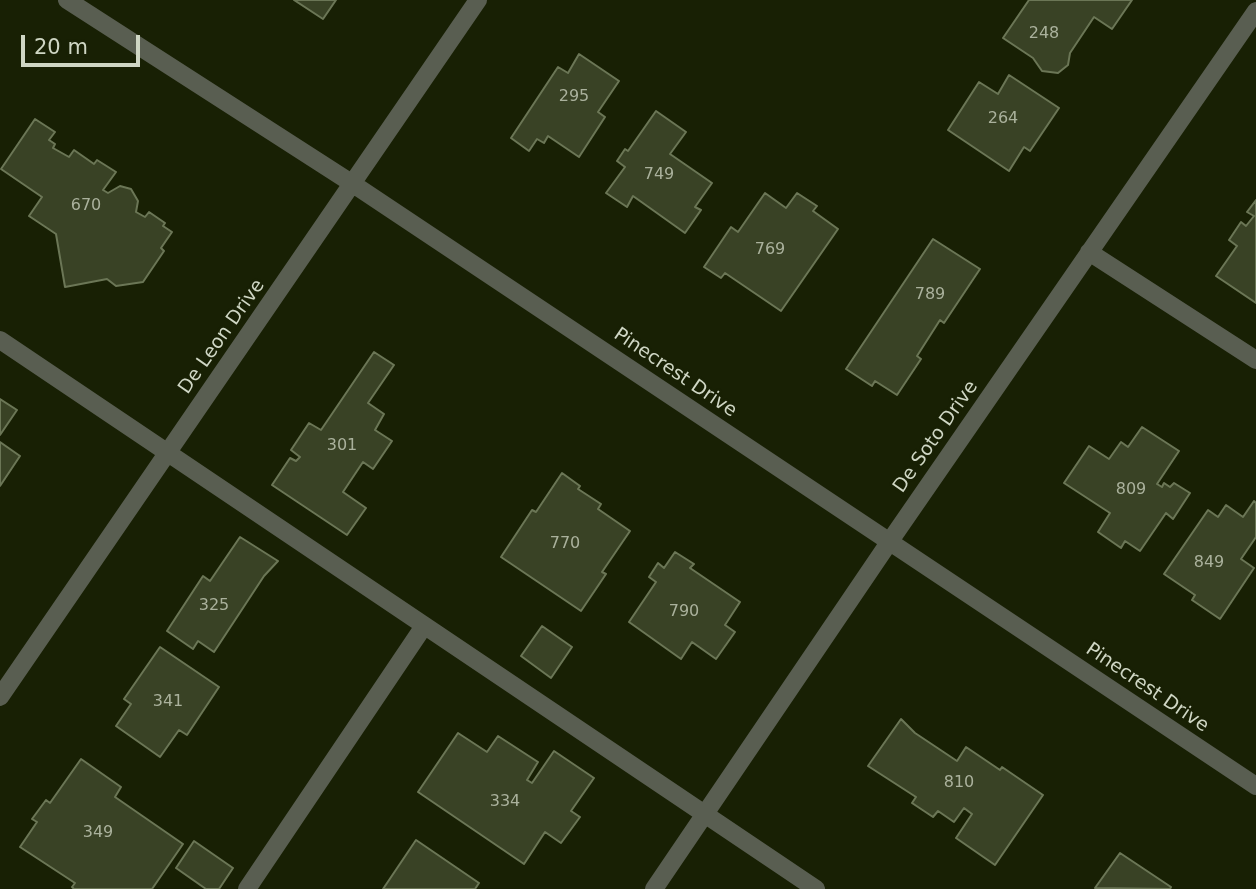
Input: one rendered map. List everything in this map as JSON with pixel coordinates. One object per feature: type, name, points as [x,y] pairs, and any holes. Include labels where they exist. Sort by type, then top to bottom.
[{"type":"street","name":"Pinecrest Drive","points":[[68,0],[353,184],[1256,786]]},
{"type":"street","name":"De Leon Drive","points":[[0,697],[478,0]]},
{"type":"street","name":"De Soto Drive","points":[[654,889],[890,541],[1256,11]]},
{"type":"street","points":[[1089,253],[1256,360]]},
{"type":"street","points":[[0,340],[816,889]]},
{"type":"street","points":[[247,889],[424,625]]},
{"type":"building","points":[[294,0],[336,0],[323,19]]},
{"type":"building","points":[[1029,0],[1132,0],[1112,29],[1094,17],[1070,53],[1068,65],[1058,73],[1042,71],[1033,58],[1003,38]]},
{"type":"building","points":[[579,54],[619,81],[598,112],[605,117],[579,157],[548,136],[544,143],[537,139],[529,151],[511,138],[558,67],[568,73]]},
{"type":"building","points":[[1009,75],[1059,108],[1030,151],[1024,147],[1009,171],[948,130],[979,82],[998,94]]},
{"type":"building","points":[[656,111],[686,132],[670,154],[712,183],[695,207],[701,210],[685,233],[633,196],[627,207],[606,193],[625,167],[617,161],[625,149],[628,151]]},
{"type":"building","points":[[35,119],[55,132],[49,140],[55,144],[53,148],[69,157],[74,150],[94,164],[97,160],[116,172],[103,190],[108,193],[120,186],[131,189],[138,201],[136,212],[145,217],[149,212],[165,223],[163,226],[172,232],[161,248],[164,251],[143,282],[116,286],[107,279],[65,287],[56,234],[29,216],[42,197],[1,169]]},
{"type":"building","points":[[765,193],[786,208],[797,193],[817,206],[813,211],[838,229],[781,311],[725,273],[721,278],[704,267],[731,227],[738,232]]},
{"type":"building","points":[[1256,200],[1256,303],[1216,276],[1237,246],[1229,240],[1241,222],[1246,226],[1254,216],[1247,212]]},
{"type":"building","points":[[933,239],[980,269],[944,323],[940,320],[917,356],[921,359],[897,395],[875,381],[872,386],[846,369]]},
{"type":"building","points":[[374,352],[394,365],[368,403],[384,414],[375,430],[392,441],[373,469],[363,462],[343,492],[366,508],[347,535],[272,485],[290,458],[296,461],[300,457],[291,450],[309,423],[321,430]]},
{"type":"building","points":[[0,399],[17,410],[0,435]]},
{"type":"building","points":[[1142,427],[1179,451],[1157,484],[1162,487],[1164,483],[1170,487],[1174,483],[1190,493],[1173,519],[1166,513],[1140,551],[1125,541],[1121,548],[1098,532],[1110,513],[1064,483],[1089,446],[1109,459],[1121,442],[1128,447]]},
{"type":"building","points":[[0,442],[20,456],[0,486]]},
{"type":"building","points":[[562,473],[580,486],[578,489],[601,504],[598,509],[630,531],[602,572],[606,574],[581,611],[501,557],[532,510],[536,512]]},
{"type":"building","points":[[1254,501],[1256,537],[1241,559],[1254,568],[1220,619],[1192,600],[1195,595],[1164,574],[1208,510],[1218,517],[1226,505],[1243,517]]},
{"type":"building","points":[[240,537],[278,561],[264,576],[214,652],[198,641],[193,649],[167,631],[203,576],[210,581]]},
{"type":"building","points":[[675,552],[694,564],[690,568],[740,602],[725,625],[735,632],[716,659],[692,642],[681,659],[629,622],[656,582],[649,577],[658,563],[664,568]]},
{"type":"building","points":[[542,626],[572,647],[551,678],[521,656]]},
{"type":"building","points":[[160,647],[219,687],[187,735],[179,730],[160,757],[116,726],[131,704],[124,699]]},
{"type":"building","points":[[901,719],[915,733],[957,761],[966,747],[1043,795],[995,865],[956,838],[972,814],[964,808],[954,822],[938,811],[933,817],[912,803],[916,797],[868,766]]},
{"type":"building","points":[[458,733],[487,752],[498,736],[538,762],[527,780],[532,783],[554,751],[594,778],[571,811],[580,817],[561,843],[545,832],[524,864],[418,792]]},
{"type":"building","points":[[81,759],[121,787],[115,797],[183,844],[152,889],[74,889],[72,887],[75,883],[20,847],[37,822],[32,819],[46,800],[50,803]]},
{"type":"building","points":[[416,840],[479,883],[475,889],[383,889]]},
{"type":"building","points":[[194,841],[233,868],[219,889],[206,889],[176,868]]},
{"type":"building","points":[[1120,853],[1171,887],[1170,889],[1095,888]]}]
